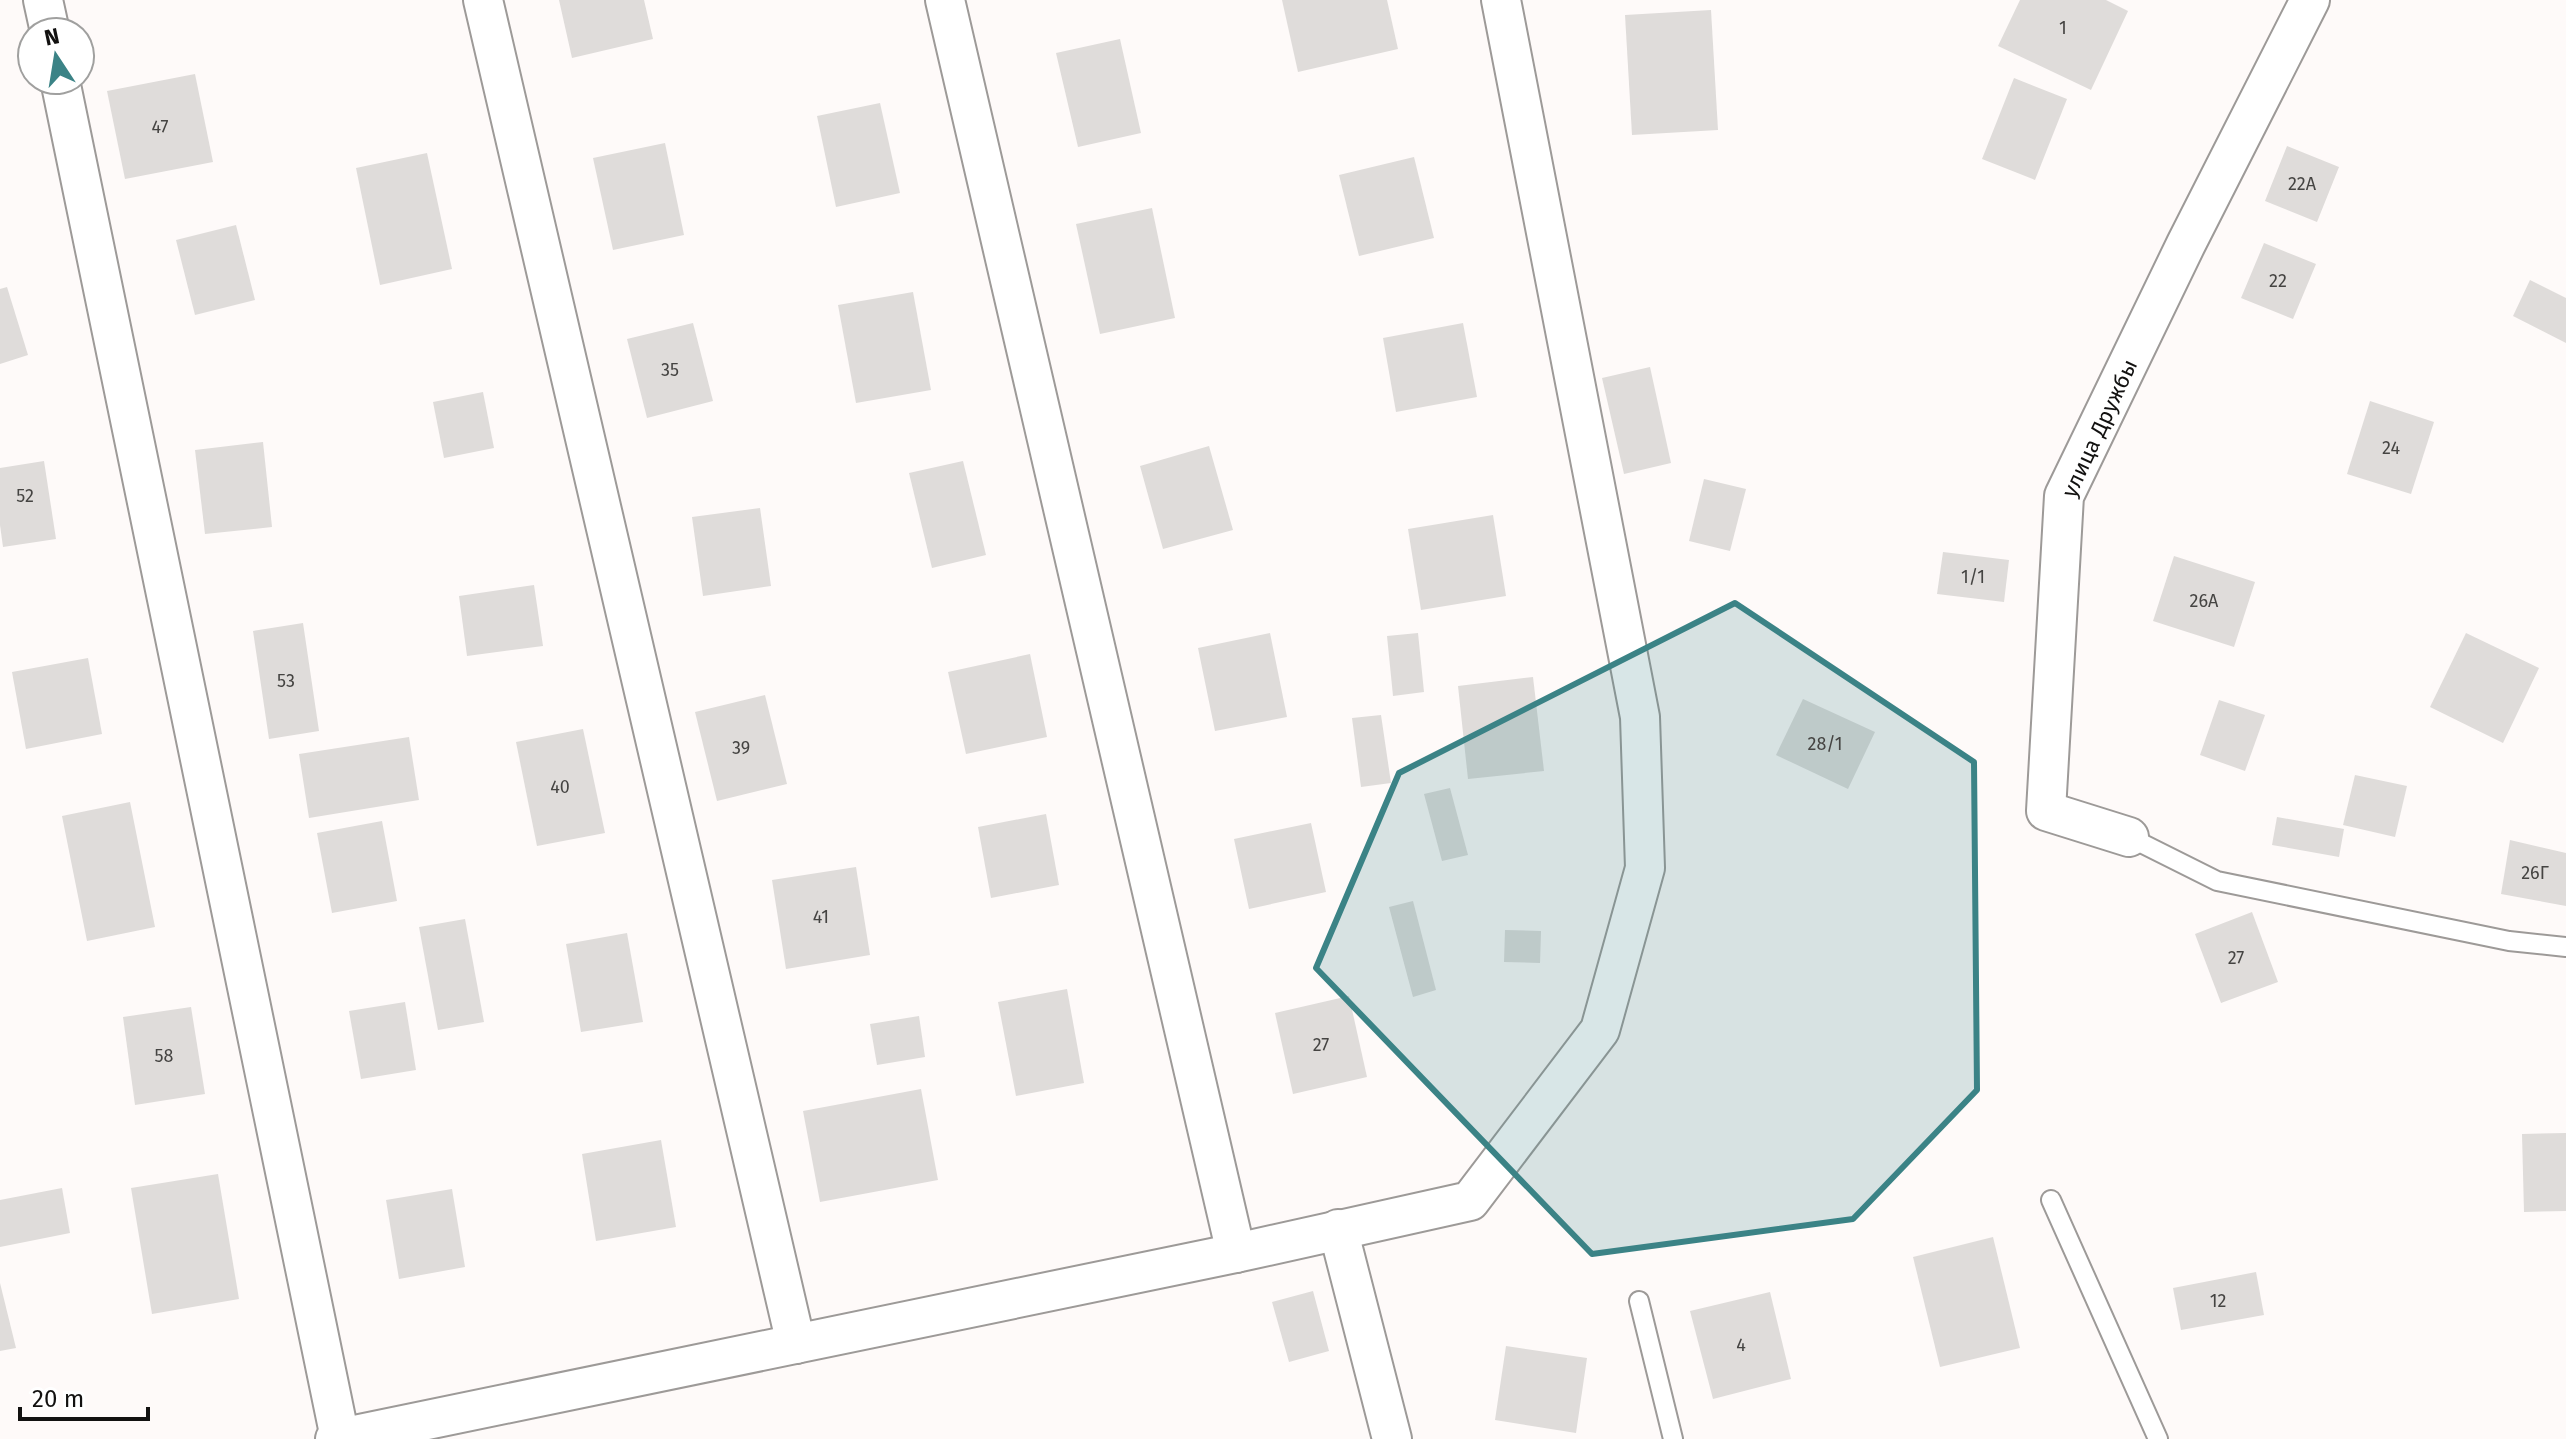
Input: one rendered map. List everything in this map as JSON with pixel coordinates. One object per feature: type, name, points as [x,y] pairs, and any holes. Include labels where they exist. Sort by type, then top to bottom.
[{"type":"street","points":[[483,0],[796,1344]]},
{"type":"street","points":[[945,0],[1236,1253]]},
{"type":"street","points":[[63,96],[338,1438],[1236,1253],[1470,1201],[1600,1030],[1645,868],[1640,717],[1501,0]]},
{"type":"street","name":"улица Дружбы","points":[[2129,837],[2046,811],[2064,496],[2186,244],[2310,0]]},
{"type":"street","points":[[1338,1229],[1392,1439]]},
{"type":"lane","points":[[2129,837],[2217,881],[2509,941],[2566,947]]},
{"type":"lane","points":[[2051,1200],[2158,1439]]},
{"type":"lane","points":[[1639,1301],[1673,1439]]},
{"type":"highlighted area","points":[[1735,603],[1974,762],[1977,1090],[1853,1219],[1592,1254],[1316,968],[1399,773]]},
{"type":"building","points":[[559,0],[644,0],[653,39],[572,58]]},
{"type":"building","points":[[1282,0],[1387,0],[1398,49],[1298,72]]},
{"type":"building","points":[[2020,0],[2106,0],[2128,11],[2091,90],[1998,46]]},
{"type":"building","points":[[1711,10],[1718,130],[1632,135],[1625,15]]},
{"type":"building","points":[[1120,39],[1141,133],[1078,147],[1056,53]]},
{"type":"building","points":[[195,74],[213,162],[125,179],[107,91]]},
{"type":"building","points":[[2014,78],[2067,99],[2035,180],[1982,159]]},
{"type":"building","points":[[880,103],[900,193],[836,207],[817,116]]},
{"type":"building","points":[[665,143],[684,235],[613,250],[593,158]]},
{"type":"building","points":[[2287,146],[2339,167],[2317,222],[2265,201]]},
{"type":"building","points":[[427,153],[452,269],[380,285],[356,168]]},
{"type":"building","points":[[1414,157],[1434,238],[1359,256],[1339,175]]},
{"type":"building","points":[[1152,208],[1175,318],[1100,334],[1076,224]]},
{"type":"building","points":[[236,225],[255,300],[195,315],[176,240]]},
{"type":"building","points":[[2264,243],[2316,264],[2293,319],[2241,298]]},
{"type":"building","points":[[2530,280],[2566,298],[2566,343],[2513,316]]},
{"type":"building","points":[[7,287],[28,355],[0,364],[0,289]]},
{"type":"building","points":[[913,292],[931,390],[856,403],[838,305]]},
{"type":"building","points":[[693,323],[713,401],[647,418],[627,339]]},
{"type":"building","points":[[1463,323],[1477,397],[1396,412],[1383,338]]},
{"type":"building","points":[[1650,367],[1671,463],[1624,474],[1602,378]]},
{"type":"building","points":[[483,392],[494,448],[444,458],[433,402]]},
{"type":"building","points":[[2370,401],[2434,422],[2411,494],[2347,474]]},
{"type":"building","points":[[263,442],[272,527],[205,534],[195,450]]},
{"type":"building","points":[[1209,446],[1233,530],[1163,549],[1140,466]]},
{"type":"building","points":[[44,461],[56,539],[3,547],[0,468]]},
{"type":"building","points":[[963,461],[986,555],[932,568],[909,473]]},
{"type":"building","points":[[1704,479],[1746,489],[1730,551],[1689,541]]},
{"type":"building","points":[[760,508],[771,586],[703,596],[692,517]]},
{"type":"building","points":[[1493,515],[1506,596],[1421,610],[1408,529]]},
{"type":"building","points":[[1943,552],[2009,560],[2004,602],[1937,594]]},
{"type":"building","points":[[2174,556],[2255,582],[2234,647],[2153,621]]},
{"type":"building","points":[[534,585],[543,646],[467,656],[459,596]]},
{"type":"building","points":[[303,623],[319,731],[269,739],[253,631]]},
{"type":"building","points":[[1270,633],[1287,717],[1215,731],[1198,648]]},
{"type":"building","points":[[1418,633],[1424,692],[1393,696],[1387,636]]},
{"type":"building","points":[[2466,633],[2539,668],[2503,743],[2430,707]]},
{"type":"building","points":[[1030,654],[1047,737],[966,754],[948,672]]},
{"type":"building","points":[[88,658],[102,734],[26,749],[12,672]]},
{"type":"building","points":[[1533,677],[1544,771],[1468,779],[1458,686]]},
{"type":"building","points":[[765,695],[787,784],[717,801],[695,712]]},
{"type":"building","points":[[1803,699],[1875,732],[1848,789],[1776,755]]},
{"type":"building","points":[[2219,700],[2265,715],[2245,771],[2200,755]]},
{"type":"building","points":[[1381,715],[1391,783],[1361,787],[1352,718]]},
{"type":"building","points":[[583,729],[605,833],[537,846],[516,742]]},
{"type":"building","points":[[409,737],[419,800],[309,818],[299,754]]},
{"type":"building","points":[[2355,775],[2407,786],[2395,837],[2343,825]]},
{"type":"building","points":[[1450,788],[1468,855],[1442,861],[1424,794]]},
{"type":"building","points":[[130,802],[155,927],[87,941],[62,816]]},
{"type":"building","points":[[1046,814],[1059,885],[991,898],[978,827]]},
{"type":"building","points":[[2277,817],[2344,829],[2339,857],[2272,845]]},
{"type":"building","points":[[382,821],[397,901],[332,913],[317,833]]},
{"type":"building","points":[[1311,823],[1326,892],[1249,909],[1234,839]]},
{"type":"building","points":[[2510,840],[2566,853],[2566,906],[2501,894]]},
{"type":"building","points":[[856,867],[870,955],[786,969],[772,880]]},
{"type":"building","points":[[1413,901],[1436,990],[1413,997],[1389,907]]},
{"type":"building","points":[[2252,912],[2278,982],[2221,1003],[2195,934]]},
{"type":"building","points":[[465,919],[484,1022],[438,1030],[419,927]]},
{"type":"building","points":[[1505,930],[1541,931],[1540,963],[1504,962]]},
{"type":"building","points":[[627,933],[643,1022],[581,1032],[566,944]]},
{"type":"building","points":[[1067,989],[1084,1083],[1016,1096],[998,1002]]},
{"type":"building","points":[[1349,996],[1367,1077],[1293,1094],[1275,1013]]},
{"type":"building","points":[[405,1002],[416,1070],[361,1079],[349,1011]]},
{"type":"building","points":[[191,1007],[205,1094],[135,1105],[123,1017]]},
{"type":"building","points":[[919,1016],[925,1057],[877,1065],[870,1024]]},
{"type":"building","points":[[921,1089],[938,1180],[820,1202],[803,1111]]},
{"type":"building","points":[[2566,1133],[2566,1211],[2524,1212],[2522,1134]]},
{"type":"building","points":[[661,1140],[676,1227],[596,1241],[582,1154]]},
{"type":"building","points":[[218,1174],[239,1299],[152,1314],[131,1188]]},
{"type":"building","points":[[62,1188],[70,1233],[0,1247],[0,1200]]},
{"type":"building","points":[[452,1189],[465,1267],[399,1279],[386,1200]]},
{"type":"building","points":[[1993,1237],[2020,1348],[1940,1367],[1913,1257]]},
{"type":"building","points":[[2256,1272],[2264,1315],[2181,1330],[2173,1288]]},
{"type":"building","points":[[0,1283],[16,1348],[0,1351]]},
{"type":"building","points":[[1313,1291],[1329,1351],[1289,1362],[1272,1302]]},
{"type":"building","points":[[1770,1292],[1791,1379],[1713,1399],[1690,1311]]},
{"type":"building","points":[[1506,1346],[1587,1358],[1576,1433],[1495,1420]]}]
